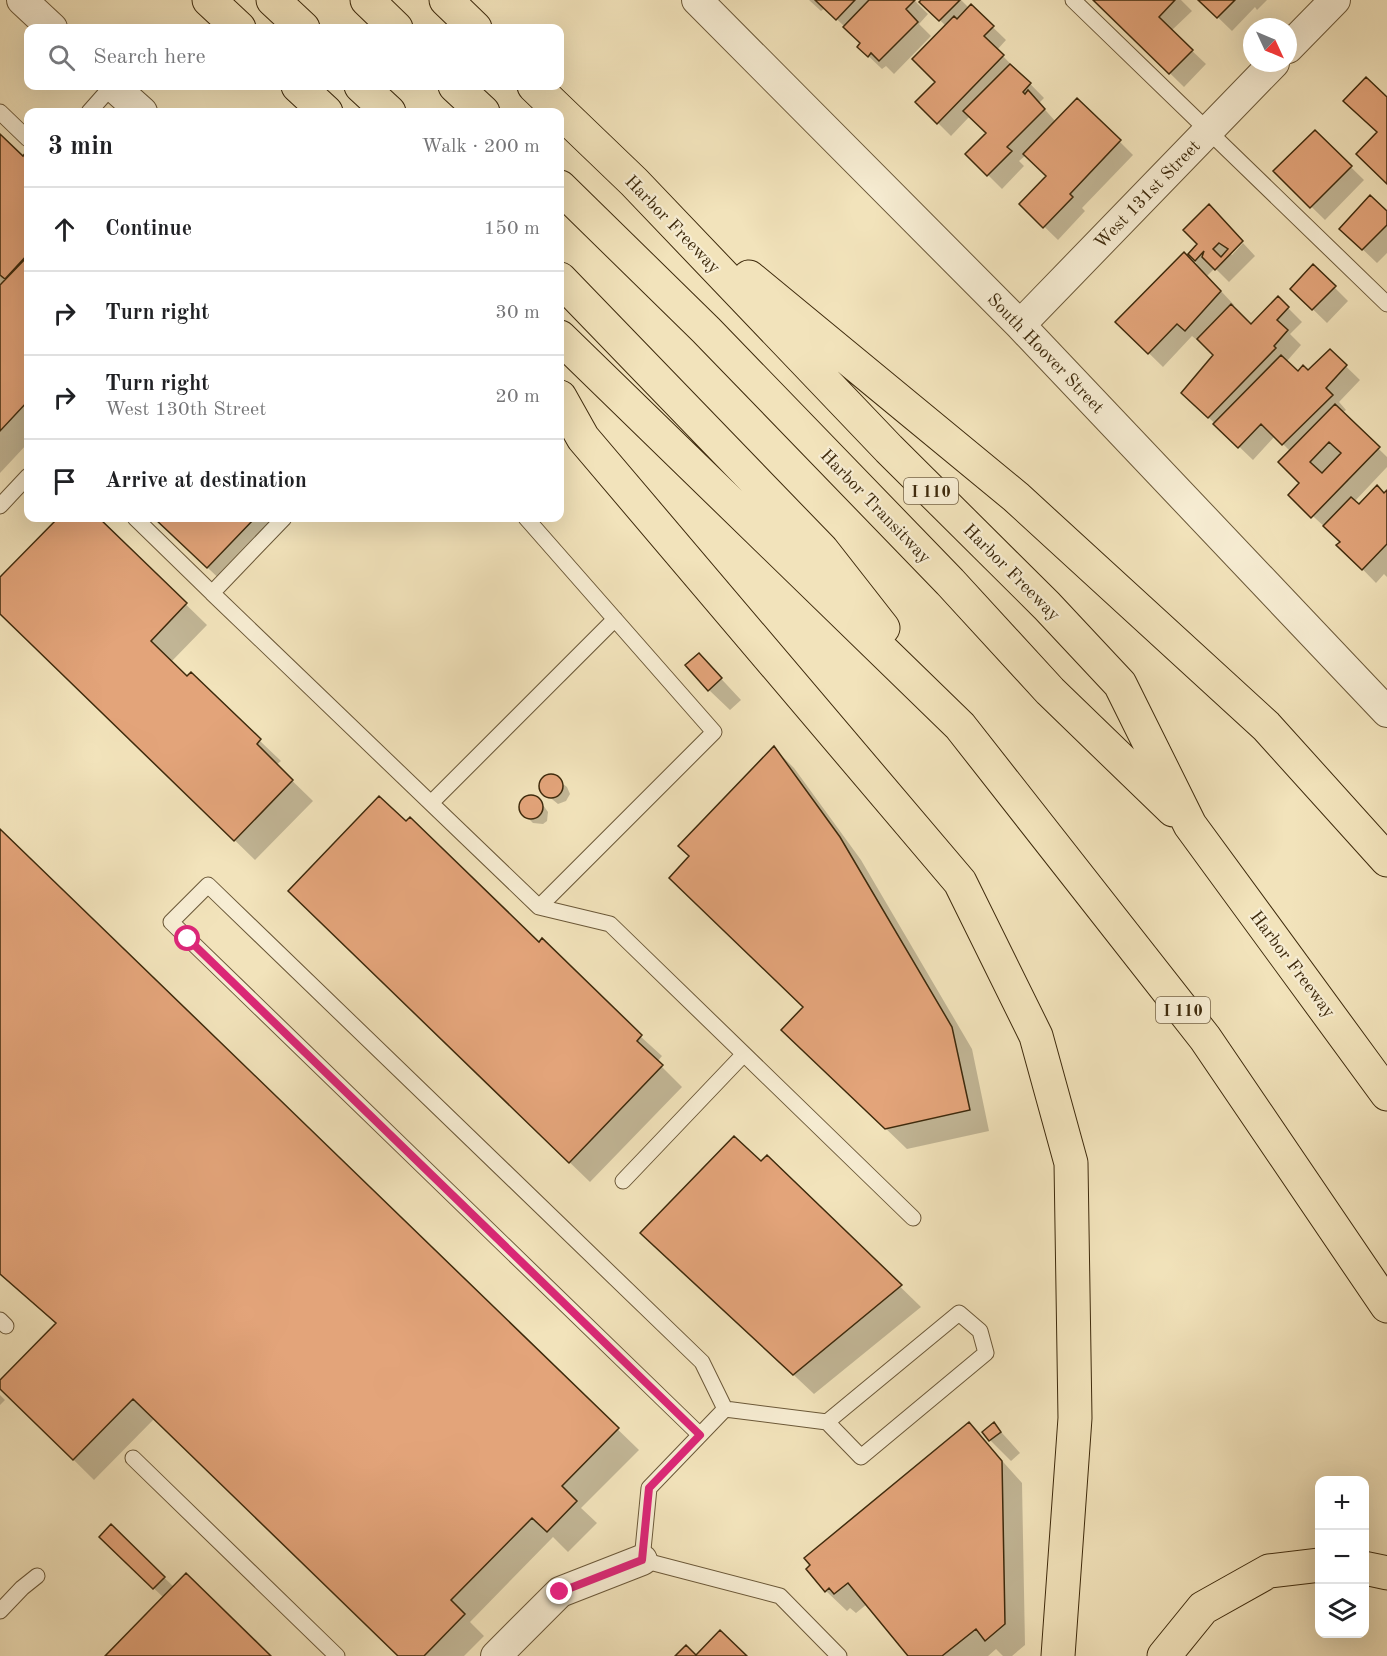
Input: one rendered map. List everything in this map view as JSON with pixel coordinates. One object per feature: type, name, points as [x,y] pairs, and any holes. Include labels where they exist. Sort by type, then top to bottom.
[{"type":"highway","points":[[209,0],[234,24]]},
{"type":"highway","points":[[273,0],[299,24]]},
{"type":"highway","points":[[367,0],[392,24]]},
{"type":"highway","points":[[446,0],[472,24]]},
{"type":"highway","points":[[302,90],[322,108]]},
{"type":"highway","points":[[365,90],[385,108]]},
{"type":"highway","points":[[459,90],[479,108]]},
{"type":"highway","name":"Harbor Freeway","points":[[538,90],[557,108]]},
{"type":"highway","name":"Harbor Freeway","points":[[564,115],[634,182],[889,449],[1047,606],[1120,684],[1190,825],[1387,1094]]},
{"type":"highway","points":[[634,182],[1016,497],[1266,726],[1387,860]]},
{"type":"highway","name":"Harbor Transitway","points":[[564,191],[706,330],[950,582],[1050,691],[1190,825]]},
{"type":"highway","points":[[564,283],[822,550],[960,726]]},
{"type":"highway","name":"I 110","points":[[564,341],[960,726],[1205,1038],[1387,1306]]},
{"type":"highway","points":[[564,405],[583,438],[960,882],[1036,1036],[1071,1163],[1075,1418],[1058,1656]]},
{"type":"highway","points":[[1164,1656],[1203,1608],[1269,1570],[1315,1565]]},
{"type":"highway","points":[[1369,1570],[1387,1573]]},
{"type":"street","points":[[22,0],[48,24]]},
{"type":"street","name":"South Hoover Street","points":[[697,0],[1020,325],[1387,712]]},
{"type":"street","points":[[1297,39],[1335,0]]},
{"type":"street","name":"West 131st Street","points":[[1020,325],[1265,72]]},
{"type":"street","points":[[117,90],[137,108]]},
{"type":"street","points":[[496,1656],[560,1592],[642,1560]]},
{"type":"lane","points":[[1072,0],[1387,303]]},
{"type":"lane","points":[[93,108],[108,90]]},
{"type":"lane","points":[[0,112],[24,135]]},
{"type":"lane","points":[[0,506],[24,480]]},
{"type":"lane","points":[[139,522],[539,907],[609,924],[914,1218]]},
{"type":"lane","points":[[212,593],[280,522]]},
{"type":"lane","points":[[530,522],[714,732],[539,907]]},
{"type":"lane","points":[[431,803],[615,619]]},
{"type":"lane","points":[[700,1435],[171,922],[207,885],[702,1362],[725,1409]]},
{"type":"lane","points":[[623,1181],[744,1054]]},
{"type":"lane","points":[[725,1409],[826,1422],[861,1457],[986,1353],[980,1331],[959,1313],[826,1422]]},
{"type":"lane","points":[[725,1409],[649,1488],[642,1560],[780,1596],[838,1656]]},
{"type":"lane","points":[[134,1458],[337,1656]]},
{"type":"lane","points":[[0,1611],[37,1576]]},
{"type":"building","points":[[815,0],[855,0],[836,20]]},
{"type":"building","points":[[869,0],[915,0],[906,9],[918,22],[879,61],[871,53],[868,57],[857,47],[860,43],[843,27]]},
{"type":"building","points":[[921,0],[960,0],[939,21],[919,2]]},
{"type":"building","points":[[1093,0],[1175,0],[1159,17],[1193,50],[1169,74]]},
{"type":"building","points":[[1198,0],[1235,0],[1217,18]]},
{"type":"building","points":[[971,4],[994,26],[984,36],[1004,55],[937,124],[915,102],[935,82],[912,59],[954,16],[957,19]]},
{"type":"building","points":[[1010,64],[1031,83],[1023,92],[1025,94],[1028,90],[1045,109],[1007,147],[1012,151],[987,176],[965,154],[986,133],[963,111]]},
{"type":"building","points":[[1366,77],[1387,97],[1387,184],[1356,154],[1377,132],[1343,101]]},
{"type":"building","points":[[1077,98],[1121,140],[1070,194],[1073,197],[1043,228],[1019,204],[1046,176],[1023,154]]},
{"type":"building","points":[[1315,130],[1352,166],[1310,208],[1273,171]]},
{"type":"building","points":[[0,134],[24,155],[24,258],[5,279],[0,275]]},
{"type":"building","points":[[1370,195],[1387,211],[1387,225],[1362,250],[1339,229]]},
{"type":"building","points":[[1209,204],[1243,241],[1215,270],[1202,257],[1204,251],[1195,261],[1188,254],[1197,244],[1183,230]],"holes":[[[1219,243],[1228,249],[1221,257],[1213,249]]]},
{"type":"building","points":[[1184,252],[1221,291],[1185,331],[1177,324],[1148,354],[1115,322]]},
{"type":"building","points":[[24,260],[24,405],[0,431],[0,285]]},
{"type":"building","points":[[1313,264],[1336,286],[1312,310],[1290,289]]},
{"type":"building","points":[[1278,296],[1289,307],[1277,320],[1288,330],[1274,346],[1276,348],[1208,418],[1181,393],[1213,355],[1197,339],[1231,304],[1251,324]]},
{"type":"building","points":[[1330,349],[1347,365],[1326,388],[1333,395],[1282,445],[1261,424],[1238,448],[1213,424],[1281,355],[1298,371],[1303,365],[1308,370]]},
{"type":"building","points":[[1335,404],[1380,447],[1311,518],[1288,495],[1299,483],[1278,462]],"holes":[[[1329,442],[1341,453],[1322,473],[1310,462]]]},
{"type":"building","points":[[1377,485],[1384,493],[1387,490],[1387,544],[1362,570],[1336,545],[1340,542],[1323,526],[1351,497],[1359,504]]},
{"type":"building","points":[[54,522],[103,522],[187,603],[151,641],[187,676],[191,672],[261,739],[257,744],[293,780],[234,841],[0,614],[0,577]]},
{"type":"building","points":[[158,522],[251,522],[207,568]]},
{"type":"building","points":[[699,653],[722,678],[708,691],[685,665]]},
{"type":"building","points":[[774,746],[840,837],[952,1027],[970,1110],[885,1129],[781,1030],[803,1007],[669,878],[689,856],[678,846]]},
{"type":"building","points":[[551,774],[560,777],[563,786],[560,795],[551,798],[542,795],[539,786],[542,777]]},
{"type":"building","points":[[531,795],[536,796],[542,802],[542,812],[536,818],[531,819],[526,818],[520,812],[519,807],[520,802],[526,796]]},
{"type":"building","points":[[379,796],[406,821],[410,817],[539,942],[542,938],[642,1035],[637,1041],[663,1065],[569,1163],[288,891]]},
{"type":"building","points":[[0,829],[619,1428],[562,1486],[577,1501],[547,1532],[532,1518],[451,1600],[465,1614],[424,1656],[398,1656],[133,1399],[73,1460],[0,1389],[0,1380],[56,1323],[0,1274]]},
{"type":"building","points":[[734,1136],[761,1161],[767,1155],[902,1285],[793,1375],[640,1233]]},
{"type":"building","points":[[969,1422],[1002,1461],[1005,1624],[985,1641],[976,1629],[942,1656],[908,1656],[848,1583],[834,1594],[829,1588],[825,1592],[806,1569],[810,1565],[804,1558]]},
{"type":"building","points":[[994,1422],[1001,1432],[989,1441],[982,1432]]},
{"type":"building","points":[[111,1524],[165,1577],[153,1589],[99,1537]]},
{"type":"building","points":[[186,1573],[271,1656],[105,1656]]},
{"type":"building","points":[[720,1630],[747,1656],[675,1656],[686,1645],[696,1655]]},
{"type":"route","points":[[188,939],[700,1435],[649,1488],[642,1560],[560,1592]]}]
